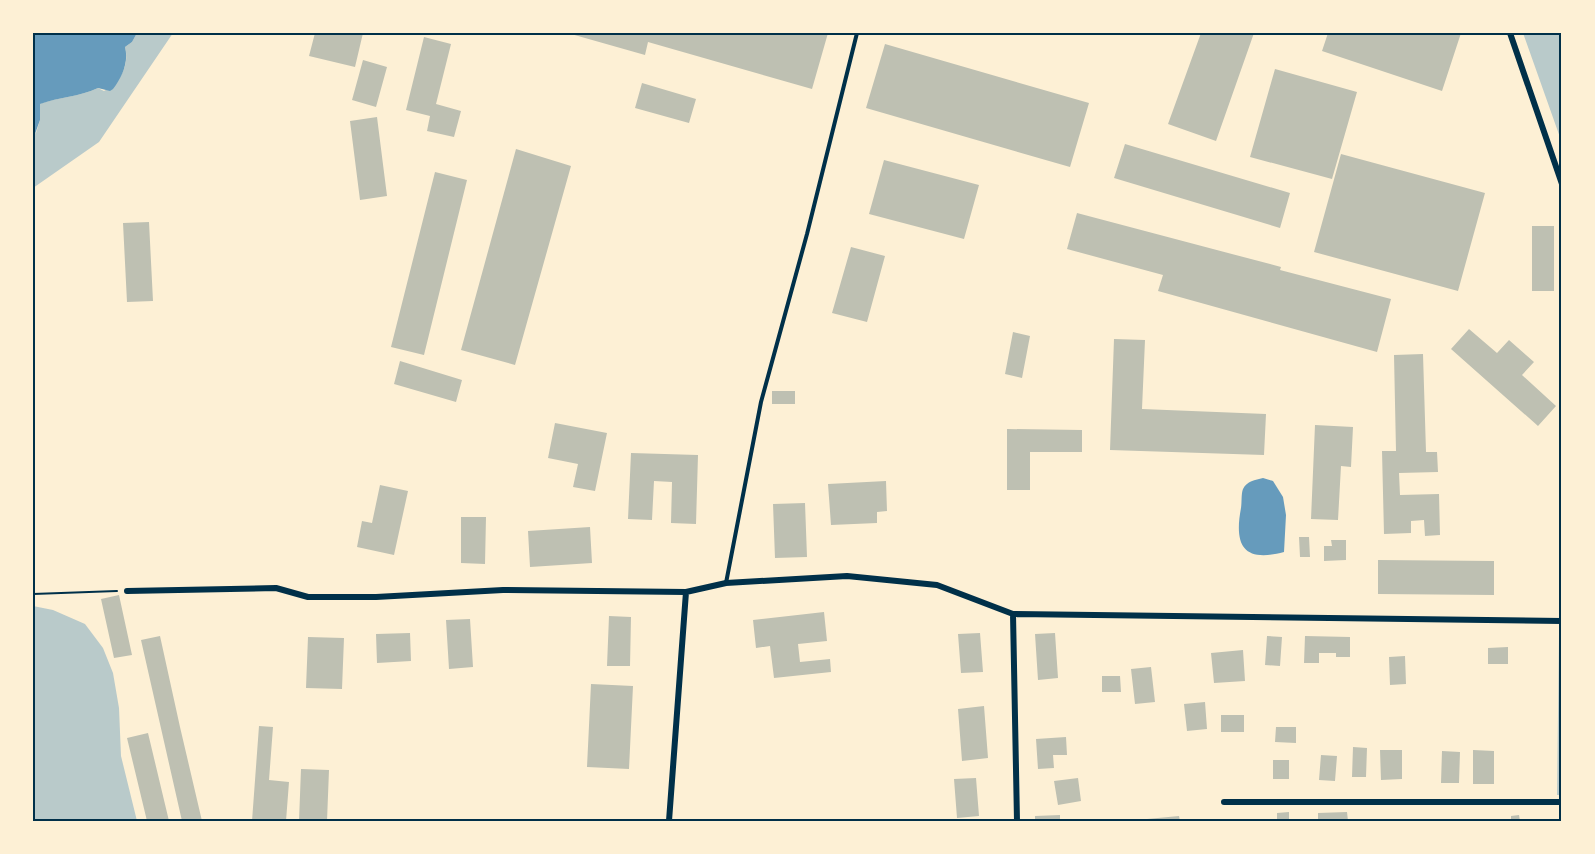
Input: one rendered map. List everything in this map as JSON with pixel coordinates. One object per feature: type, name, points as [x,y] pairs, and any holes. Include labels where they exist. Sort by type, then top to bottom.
[{"type":"street","points":[[1510,33],[1562,184]]},
{"type":"street","points":[[127,591],[276,588],[308,597],[365,597],[503,590],[686,592],[726,583],[847,576],[937,585],[1013,614],[1562,621]]},
{"type":"street","points":[[669,821],[686,592]]},
{"type":"street","points":[[1013,614],[1017,821]]},
{"type":"street","points":[[1224,802],[1562,802]]},
{"type":"lane","points":[[726,583],[761,402],[807,234],[857,33]]},
{"type":"path","points":[[33,594],[127,591]]},
{"type":"shaded area","points":[[137,33],[173,33],[99,142],[33,188],[33,135],[36,133],[40,120],[39,104],[98,88],[104,91],[110,88],[125,67],[125,47],[132,42]]},
{"type":"shaded area","points":[[1523,33],[1562,33],[1562,143]]},
{"type":"shaded area","points":[[33,606],[53,610],[85,624],[103,648],[113,673],[119,708],[121,756],[137,821],[33,821]]},
{"type":"shaded area","points":[[1559,634],[1562,634],[1562,795],[1557,795]]},
{"type":"water","points":[[33,33],[137,33],[132,42],[125,47],[124,69],[113,89],[110,91],[98,88],[40,104],[40,120],[33,135]]},
{"type":"water","points":[[1263,478],[1273,481],[1283,497],[1286,515],[1284,552],[1270,555],[1251,553],[1244,548],[1239,532],[1243,489],[1254,480]]},
{"type":"building","points":[[315,33],[363,33],[355,67],[309,56]]},
{"type":"building","points":[[828,33],[812,89],[648,42],[645,55],[571,34]]},
{"type":"building","points":[[1201,33],[1254,33],[1216,141],[1168,124]]},
{"type":"building","points":[[1328,33],[1461,33],[1442,91],[1322,51]]},
{"type":"building","points":[[424,37],[451,44],[436,104],[461,111],[454,137],[427,131],[430,116],[406,110]]},
{"type":"building","points":[[885,44],[1089,103],[1070,167],[866,108]]},
{"type":"building","points":[[363,60],[387,67],[376,107],[352,100]]},
{"type":"building","points":[[1275,69],[1357,92],[1332,179],[1250,157]]},
{"type":"building","points":[[642,83],[696,99],[689,123],[635,108]]},
{"type":"building","points":[[377,117],[387,196],[360,200],[350,121]]},
{"type":"building","points":[[1125,144],[1290,193],[1280,228],[1114,178]]},
{"type":"building","points":[[516,149],[571,166],[515,365],[461,350]]},
{"type":"building","points":[[1341,154],[1485,193],[1458,291],[1314,252]]},
{"type":"building","points":[[884,160],[979,185],[964,239],[869,214]]},
{"type":"building","points":[[435,172],[467,180],[424,355],[391,347]]},
{"type":"building","points":[[1077,213],[1281,267],[1280,270],[1391,299],[1377,352],[1158,291],[1163,275],[1067,249]]},
{"type":"building","points":[[149,222],[153,301],[127,302],[123,223]]},
{"type":"building","points":[[1532,226],[1554,226],[1554,291],[1532,291]]},
{"type":"building","points":[[851,247],[885,256],[867,322],[832,313]]},
{"type":"building","points":[[1469,329],[1497,353],[1509,340],[1534,362],[1522,375],[1556,406],[1538,426],[1451,349]]},
{"type":"building","points":[[1013,332],[1030,336],[1022,378],[1005,374]]},
{"type":"building","points":[[1114,339],[1145,340],[1142,409],[1266,414],[1264,455],[1110,450]]},
{"type":"building","points":[[1423,354],[1426,452],[1437,452],[1438,472],[1399,473],[1400,495],[1439,494],[1440,535],[1425,536],[1424,520],[1411,521],[1411,533],[1384,534],[1382,451],[1396,451],[1394,355]]},
{"type":"building","points":[[400,361],[462,380],[456,402],[394,384]]},
{"type":"building","points":[[772,391],[795,391],[795,404],[772,404]]},
{"type":"building","points":[[555,423],[607,433],[595,491],[573,487],[578,464],[548,458]]},
{"type":"building","points":[[1315,425],[1353,427],[1351,467],[1341,466],[1338,520],[1311,519]]},
{"type":"building","points":[[1007,429],[1082,430],[1082,452],[1030,452],[1030,490],[1007,490]]},
{"type":"building","points":[[631,453],[698,455],[696,524],[671,523],[672,482],[654,481],[652,520],[628,519]]},
{"type":"building","points":[[886,481],[887,511],[877,512],[877,523],[831,525],[828,484]]},
{"type":"building","points":[[380,485],[408,491],[394,555],[357,547],[362,521],[372,523]]},
{"type":"building","points":[[805,503],[807,557],[775,558],[773,504]]},
{"type":"building","points":[[461,517],[486,517],[485,564],[461,563]]},
{"type":"building","points":[[590,527],[592,563],[530,567],[528,531]]},
{"type":"building","points":[[1299,537],[1309,537],[1310,557],[1300,557]]},
{"type":"building","points":[[1331,540],[1346,540],[1346,560],[1324,561],[1324,546],[1332,546]]},
{"type":"building","points":[[1378,560],[1494,561],[1494,595],[1378,594]]},
{"type":"building","points":[[119,595],[132,655],[114,658],[101,599]]},
{"type":"building","points":[[824,612],[827,641],[798,644],[800,662],[830,659],[831,672],[774,678],[770,646],[756,648],[753,620]]},
{"type":"building","points":[[609,616],[631,617],[630,666],[607,666]]},
{"type":"building","points":[[470,619],[473,667],[449,669],[446,620]]},
{"type":"building","points":[[410,633],[411,661],[377,663],[376,634]]},
{"type":"building","points":[[980,633],[983,672],[961,673],[958,634]]},
{"type":"building","points":[[1055,633],[1058,678],[1038,680],[1035,634]]},
{"type":"building","points":[[160,636],[202,821],[182,821],[141,640]]},
{"type":"building","points":[[1267,636],[1282,637],[1280,666],[1265,665]]},
{"type":"building","points":[[1305,636],[1350,637],[1350,657],[1336,657],[1336,653],[1319,653],[1319,663],[1304,663]]},
{"type":"building","points":[[308,637],[344,638],[342,689],[306,688]]},
{"type":"building","points":[[1508,647],[1508,664],[1488,664],[1488,648]]},
{"type":"building","points":[[1243,650],[1245,681],[1214,683],[1211,653]]},
{"type":"building","points":[[1405,656],[1406,684],[1390,685],[1389,657]]},
{"type":"building","points":[[1151,667],[1155,702],[1135,704],[1131,669]]},
{"type":"building","points":[[1102,676],[1120,676],[1121,692],[1102,692]]},
{"type":"building","points":[[591,684],[633,686],[629,769],[587,767]]},
{"type":"building","points":[[1205,702],[1207,729],[1187,731],[1184,704]]},
{"type":"building","points":[[984,706],[988,758],[962,761],[958,709]]},
{"type":"building","points":[[1221,715],[1244,715],[1244,732],[1221,732]]},
{"type":"building","points":[[259,726],[273,727],[269,780],[289,782],[286,821],[252,821]]},
{"type":"building","points":[[1276,727],[1296,727],[1296,743],[1275,742]]},
{"type":"building","points":[[148,733],[169,821],[147,821],[127,738]]},
{"type":"building","points":[[1066,737],[1067,755],[1053,755],[1054,768],[1038,769],[1036,739]]},
{"type":"building","points":[[1353,747],[1367,748],[1366,777],[1352,777]]},
{"type":"building","points":[[1380,750],[1402,750],[1402,779],[1381,780]]},
{"type":"building","points":[[1473,750],[1494,751],[1494,784],[1473,784]]},
{"type":"building","points":[[1442,751],[1460,752],[1459,783],[1441,783]]},
{"type":"building","points":[[1321,755],[1337,756],[1335,781],[1319,780]]},
{"type":"building","points":[[1273,760],[1289,760],[1289,779],[1273,779]]},
{"type":"building","points":[[301,769],[329,770],[327,821],[299,821]]},
{"type":"building","points":[[976,778],[979,816],[957,818],[954,779]]},
{"type":"building","points":[[1078,778],[1081,801],[1058,805],[1054,781]]},
{"type":"building","points":[[1289,812],[1289,821],[1277,821],[1277,813]]},
{"type":"building","points":[[1347,812],[1348,821],[1318,821],[1318,813]]},
{"type":"building","points":[[1060,815],[1060,821],[1035,821],[1035,816]]},
{"type":"building","points":[[1519,815],[1520,821],[1511,821],[1511,816]]},
{"type":"building","points":[[1179,816],[1180,821],[1147,821],[1147,819]]}]
